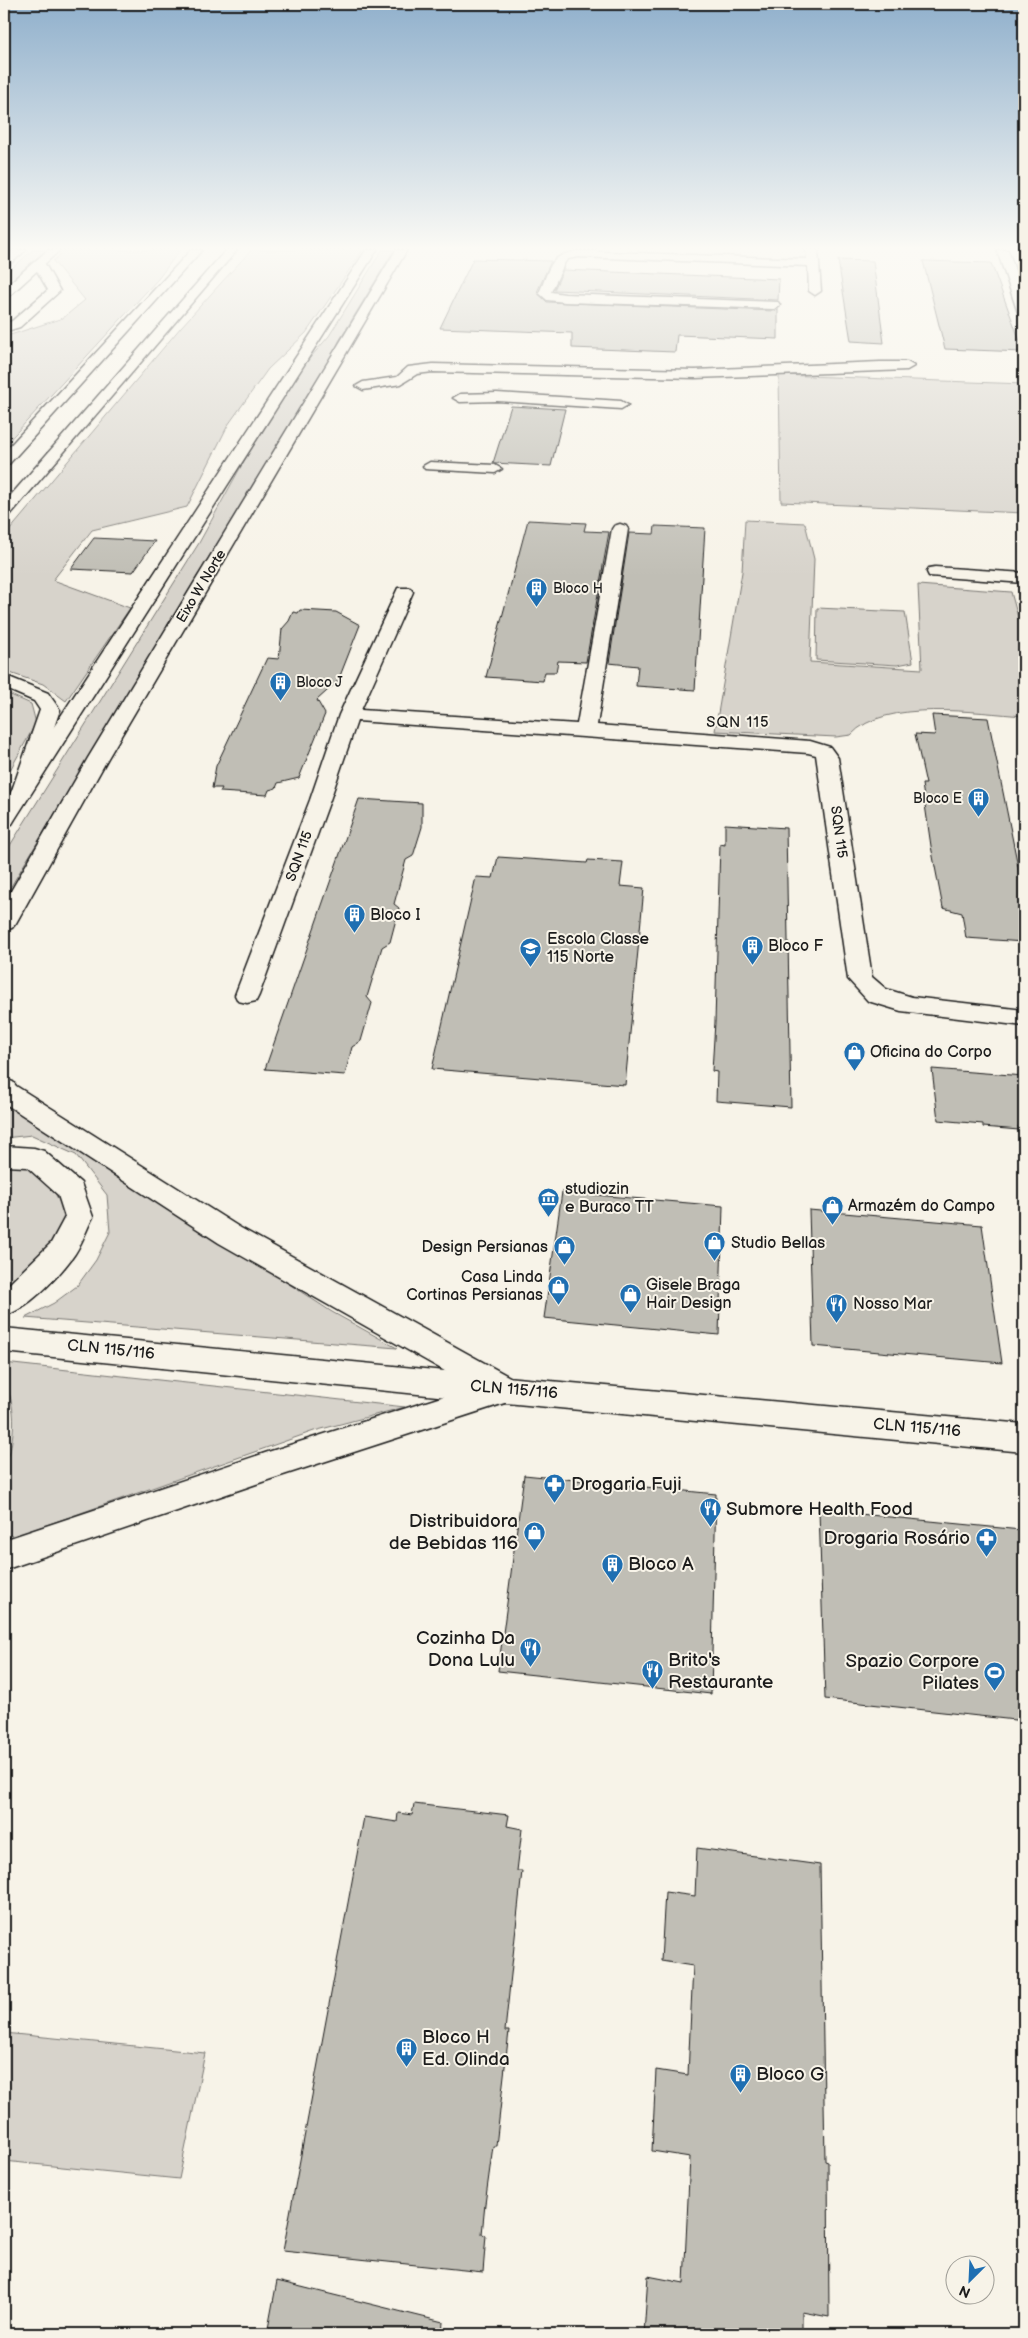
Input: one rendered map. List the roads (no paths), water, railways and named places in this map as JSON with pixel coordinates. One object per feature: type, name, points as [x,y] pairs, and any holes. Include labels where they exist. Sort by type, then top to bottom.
[{"type":"main road","points":[[4,461],[98,359]]},
{"type":"main road","points":[[4,512],[137,359]]},
{"type":"main road","points":[[4,819],[301,359]]},
{"type":"main road","name":"Eixo W Norte","points":[[4,923],[98,758],[337,359]]},
{"type":"main road","points":[[363,386],[400,380],[413,370],[432,368],[694,374],[857,366],[907,366]]},
{"type":"main road","points":[[460,398],[497,397],[621,405]]},
{"type":"main road","points":[[430,466],[495,469]]},
{"type":"main road","points":[[586,730],[620,529]]},
{"type":"main road","points":[[935,572],[1024,578]]},
{"type":"main road","name":"SQN 115","points":[[247,995],[320,800],[349,715],[404,592]]},
{"type":"main road","points":[[4,681],[41,698],[50,710],[21,793]]},
{"type":"main road","name":"SQN 115","points":[[349,715],[810,747],[823,751],[828,758],[860,979],[876,995],[910,1005],[1024,1018]]},
{"type":"main road","points":[[4,1088],[6,1092],[230,1235],[403,1334],[506,1390]]},
{"type":"main road","points":[[4,1156],[34,1158],[71,1190],[79,1217],[62,1250],[21,1292],[4,1304]]},
{"type":"main road","name":"CLN 115/116","points":[[4,1340],[506,1390],[1024,1438]]},
{"type":"main road","points":[[4,1555],[271,1465],[506,1390]]},
{"type":"place","name":"Bloco H","points":[[537,607]]},
{"type":"place","name":"Bloco J","points":[[280,701]]},
{"type":"place","name":"Bloco E","points":[[978,817]]},
{"type":"place","name":"Bloco I","points":[[354,934]]},
{"type":"place","name":"Bloco F","points":[[752,965]]},
{"type":"place","name":"Escola Classe 115 Norte","points":[[531,967]]},
{"type":"place","name":"Oficina do Corpo","points":[[854,1071]]},
{"type":"place","name":"studiozin e Buraco TT","points":[[549,1217]]},
{"type":"place","name":"Armazém do Campo","points":[[832,1225]]},
{"type":"place","name":"Studio Bellas","points":[[715,1262]]},
{"type":"place","name":"Design Persianas","points":[[564,1266]]},
{"type":"place","name":"Casa Linda Cortinas Persianas","points":[[559,1305]]},
{"type":"place","name":"Gisele Braga Hair Design","points":[[630,1313]]},
{"type":"place","name":"Nosso Mar","points":[[837,1323]]},
{"type":"place","name":"Drogaria Fuji","points":[[555,1503]]},
{"type":"place","name":"Submore Health Food","points":[[710,1528]]},
{"type":"place","name":"Distribuidora de Bebidas 116","points":[[534,1551]]},
{"type":"place","name":"Drogaria Rosário","points":[[986,1557]]},
{"type":"place","name":"Bloco A","points":[[612,1583]]},
{"type":"place","name":"Cozinha Da Dona Lulu","points":[[531,1668]]},
{"type":"place","name":"Brito's Restaurante","points":[[652,1690]]},
{"type":"place","name":"Spazio Corpore Pilates","points":[[995,1691]]},
{"type":"place","name":"Bloco H Ed. Olinda","points":[[406,2067]]},
{"type":"place","name":"Bloco G","points":[[740,2093]]},
{"type":"district","name":"SQN 115","points":[[738,722]]}]
